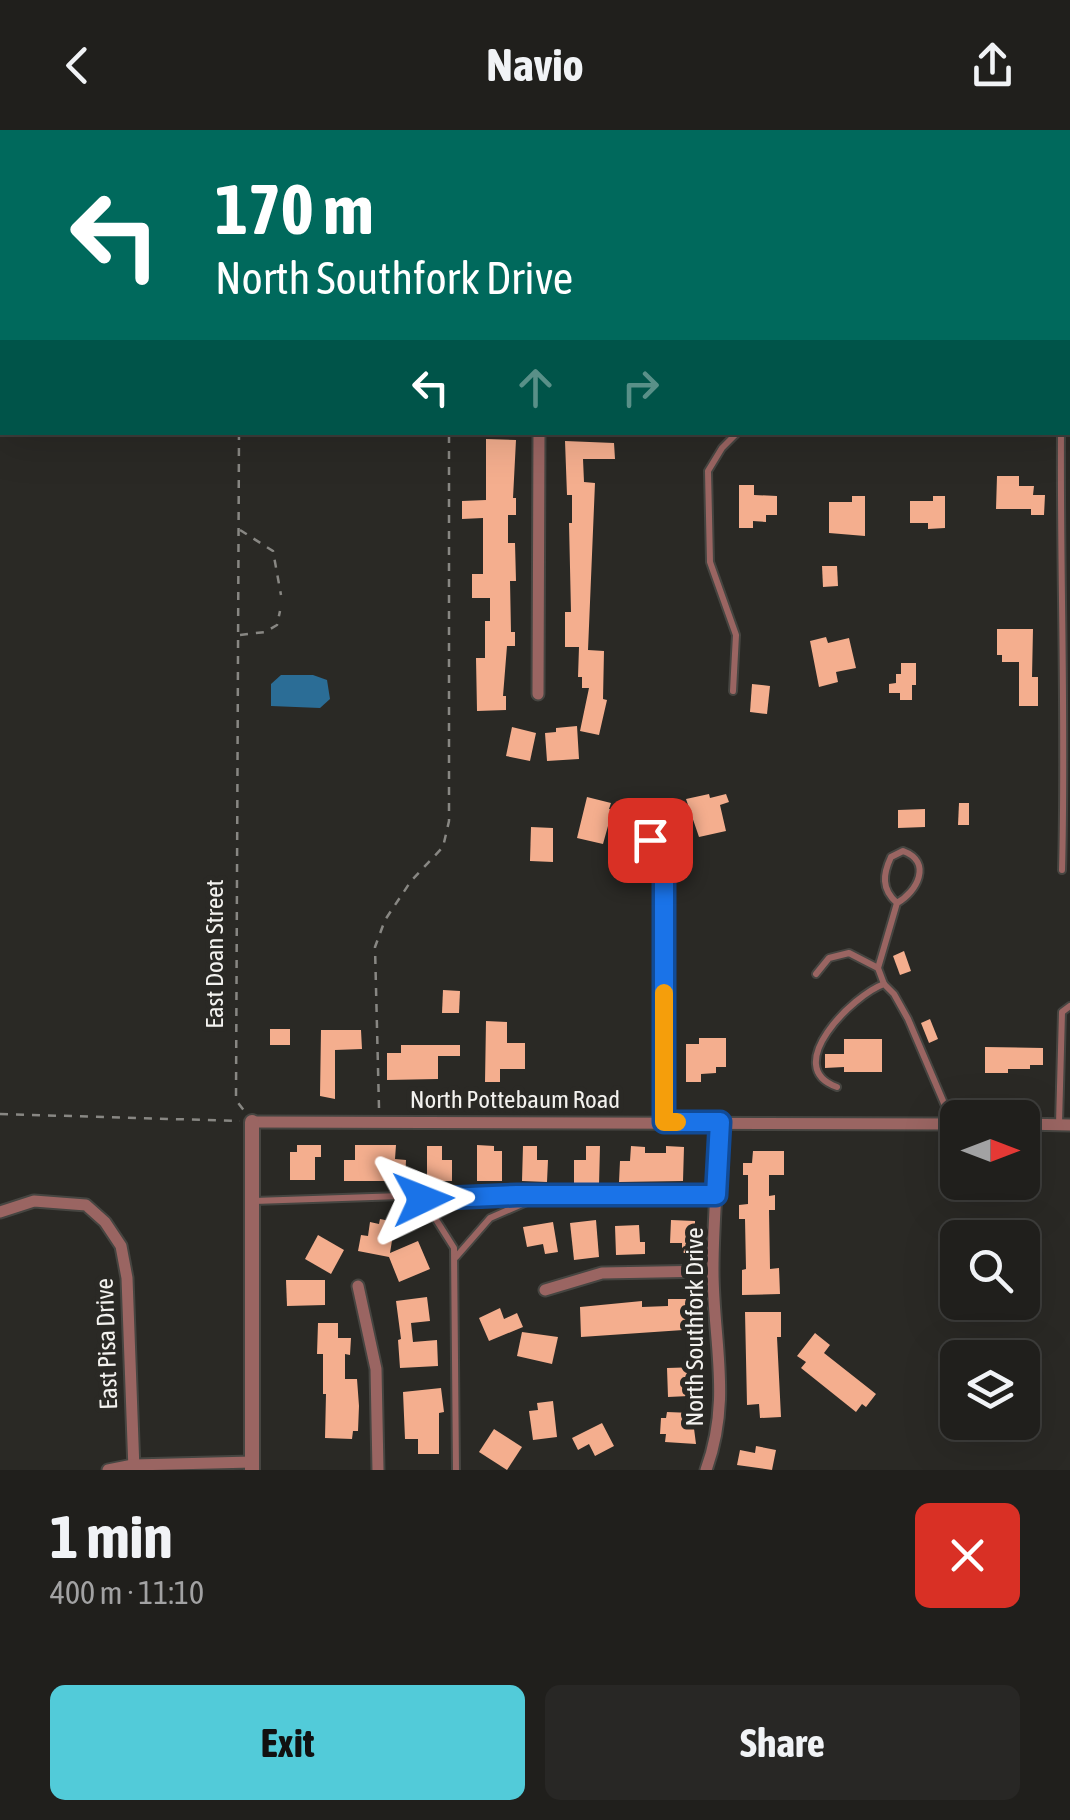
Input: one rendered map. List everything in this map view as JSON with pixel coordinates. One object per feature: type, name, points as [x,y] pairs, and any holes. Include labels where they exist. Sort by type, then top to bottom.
[{"type":"street","points":[[538,694],[539,435]]},
{"type":"street","points":[[650,840],[664,866],[664,1122]]},
{"type":"street","name":"North Pottebaum Road","points":[[252,1122],[940,1124]]},
{"type":"street","points":[[108,1470],[252,1466],[252,1122]]},
{"type":"street","name":"North Southfork Drive","points":[[706,1470],[718,1437],[720,1399],[712,1271],[720,1122]]},
{"type":"street","name":"East Pisa Drive","points":[[0,1212],[34,1201],[86,1205],[105,1222],[122,1246],[127,1278],[133,1468]]},
{"type":"street","points":[[546,1290],[602,1273],[712,1271]]},
{"type":"street","points":[[358,1286],[376,1369],[378,1470]]},
{"type":"lane","points":[[733,691],[736,635],[710,562],[708,471],[735,435]]},
{"type":"lane","points":[[1061,435],[1062,870]]},
{"type":"lane","points":[[878,968],[897,903],[916,889],[920,875],[918,862],[912,854],[903,852],[891,856],[884,883],[888,896],[897,903]]},
{"type":"lane","points":[[816,974],[820,966],[839,953],[860,956],[878,968],[908,1019],[944,1100]]},
{"type":"lane","points":[[837,1087],[824,1082],[817,1073],[815,1057],[821,1042],[856,1001],[884,984]]},
{"type":"lane","points":[[1064,1124],[1062,1012],[1070,1006]]},
{"type":"lane","points":[[454,1260],[490,1218],[542,1195]]},
{"type":"lane","points":[[252,1201],[401,1196],[423,1199],[716,1195]]},
{"type":"lane","points":[[423,1199],[454,1248],[456,1470]]},
{"type":"path","name":"East Doan Street","points":[[239,435],[236,1100],[252,1122]]},
{"type":"path","points":[[380,1121],[375,947],[385,920],[442,847],[449,821],[448,435]]},
{"type":"path","points":[[239,529],[272,551],[280,595]]},
{"type":"path","points":[[238,635],[265,632],[277,626],[280,611]]},
{"type":"path","points":[[0,1114],[252,1122]]},
{"type":"water","points":[[281,675],[313,675],[327,680],[330,699],[320,708],[271,706],[271,684]]},
{"type":"building","points":[[486,439],[516,440],[516,515],[508,515],[508,543],[515,543],[516,581],[510,581],[515,646],[507,646],[503,696],[506,710],[477,711],[476,658],[485,658],[485,621],[490,621],[490,598],[472,598],[472,574],[483,574],[483,518],[462,519],[462,501],[486,500]]},
{"type":"building","points":[[565,441],[614,443],[615,459],[583,459],[584,482],[595,483],[588,650],[604,651],[603,699],[607,700],[599,735],[580,731],[589,688],[582,688],[582,677],[578,677],[579,647],[565,647],[565,612],[571,612],[572,495],[567,495]]},
{"type":"building","points":[[997,476],[1019,476],[1019,486],[1034,486],[1033,495],[1045,495],[1044,515],[1031,515],[1031,509],[996,509]]},
{"type":"building","points":[[739,485],[754,485],[754,495],[777,496],[777,515],[766,515],[766,522],[753,521],[753,528],[739,528]]},
{"type":"building","points":[[852,496],[865,496],[865,536],[829,533],[829,502],[852,502]]},
{"type":"building","points":[[933,496],[945,496],[945,528],[928,529],[928,523],[910,523],[910,501],[933,501]]},
{"type":"building","points":[[822,566],[837,566],[838,586],[823,587]]},
{"type":"building","points":[[997,629],[1033,629],[1032,677],[1038,677],[1038,706],[1019,706],[1019,662],[1002,662],[1002,655],[997,655]]},
{"type":"building","points":[[826,637],[828,643],[849,638],[856,668],[836,672],[838,682],[819,687],[810,641]]},
{"type":"building","points":[[901,663],[916,663],[912,700],[900,700],[900,693],[889,693],[889,684],[896,683],[896,674],[901,674]]},
{"type":"building","points":[[752,684],[770,686],[767,714],[750,712]]},
{"type":"building","points":[[577,726],[579,759],[547,761],[545,733]]},
{"type":"building","points":[[512,727],[536,733],[530,761],[506,756]]},
{"type":"building","points":[[709,794],[710,798],[726,794],[729,802],[720,805],[726,831],[699,837],[686,799]]},
{"type":"building","points":[[587,797],[611,803],[609,809],[614,810],[613,827],[608,826],[603,844],[577,838]]},
{"type":"building","points":[[959,803],[969,803],[969,825],[958,825]]},
{"type":"building","points":[[925,809],[925,827],[898,828],[898,810]]},
{"type":"building","points":[[531,827],[553,828],[553,862],[530,861]]},
{"type":"building","points":[[904,951],[911,971],[900,975],[893,956]]},
{"type":"building","points":[[443,990],[460,991],[459,1013],[442,1013]]},
{"type":"building","points":[[930,1019],[938,1039],[929,1043],[921,1023]]},
{"type":"building","points":[[486,1021],[507,1022],[507,1043],[525,1043],[525,1069],[500,1069],[500,1082],[485,1082]]},
{"type":"building","points":[[270,1029],[290,1029],[290,1045],[270,1045]]},
{"type":"building","points":[[321,1030],[361,1030],[362,1049],[335,1050],[335,1099],[320,1096]]},
{"type":"building","points":[[699,1038],[726,1038],[726,1067],[716,1067],[716,1073],[701,1074],[701,1082],[686,1082],[686,1044],[699,1044]]},
{"type":"building","points":[[844,1039],[882,1039],[882,1072],[825,1068],[825,1054],[844,1054]]},
{"type":"building","points":[[401,1045],[460,1045],[460,1056],[438,1056],[438,1079],[387,1080],[387,1053],[401,1053]]},
{"type":"building","points":[[985,1047],[1043,1048],[1043,1065],[1008,1069],[1008,1073],[985,1073]]},
{"type":"building","points":[[297,1145],[321,1145],[321,1157],[315,1157],[315,1180],[290,1180],[290,1152],[297,1152]]},
{"type":"building","points":[[355,1145],[396,1145],[395,1159],[406,1160],[405,1181],[344,1181],[344,1160],[355,1160]]},
{"type":"building","points":[[477,1145],[502,1151],[502,1181],[477,1181]]},
{"type":"building","points":[[427,1146],[442,1146],[442,1160],[452,1160],[452,1181],[427,1181]]},
{"type":"building","points":[[523,1146],[537,1146],[537,1160],[548,1160],[547,1182],[522,1181]]},
{"type":"building","points":[[586,1146],[600,1146],[599,1185],[574,1185],[574,1160],[586,1160]]},
{"type":"building","points":[[631,1146],[645,1147],[645,1153],[666,1153],[666,1146],[684,1147],[683,1181],[619,1182],[620,1161],[630,1161]]},
{"type":"building","points":[[753,1151],[784,1151],[784,1175],[769,1175],[769,1196],[775,1195],[775,1210],[769,1210],[770,1269],[779,1268],[780,1294],[742,1295],[745,1219],[739,1219],[739,1205],[748,1204],[748,1175],[743,1175],[743,1163],[752,1163]]},
{"type":"building","points":[[380,1219],[395,1222],[390,1253],[418,1241],[430,1269],[399,1282],[389,1257],[358,1251],[361,1235],[368,1236],[370,1222],[379,1224]]},
{"type":"building","points":[[596,1220],[599,1257],[574,1260],[570,1223]]},
{"type":"building","points":[[671,1220],[695,1221],[695,1253],[682,1253],[682,1243],[670,1243]]},
{"type":"building","points":[[553,1222],[558,1252],[545,1254],[543,1244],[527,1247],[523,1227]]},
{"type":"building","points":[[639,1225],[645,1254],[616,1255],[615,1226]]},
{"type":"building","points":[[318,1235],[344,1250],[331,1274],[305,1259]]},
{"type":"building","points":[[286,1280],[325,1280],[325,1305],[287,1306]]},
{"type":"building","points":[[427,1297],[430,1321],[411,1323],[413,1342],[437,1340],[438,1366],[400,1368],[396,1301]]},
{"type":"building","points":[[668,1299],[698,1299],[698,1329],[581,1337],[580,1307],[642,1301],[642,1307],[668,1306]]},
{"type":"building","points":[[500,1308],[504,1319],[517,1313],[523,1327],[489,1341],[479,1318]]},
{"type":"building","points":[[745,1312],[781,1312],[781,1337],[777,1337],[781,1417],[760,1418],[759,1404],[747,1405]]},
{"type":"building","points":[[318,1323],[338,1323],[338,1338],[351,1338],[350,1355],[345,1354],[345,1379],[357,1379],[359,1406],[358,1431],[353,1431],[352,1439],[325,1438],[326,1394],[323,1354],[317,1354]]},
{"type":"building","points":[[522,1332],[558,1337],[552,1364],[517,1356]]},
{"type":"building","points":[[815,1333],[830,1345],[824,1353],[876,1394],[866,1407],[862,1404],[856,1412],[801,1368],[806,1362],[797,1356]]},
{"type":"building","points":[[700,1367],[700,1381],[689,1382],[689,1396],[668,1397],[667,1368]]},
{"type":"building","points":[[441,1388],[444,1412],[439,1413],[439,1454],[418,1454],[418,1439],[405,1439],[403,1392]]},
{"type":"building","points":[[553,1401],[557,1437],[533,1440],[529,1411],[538,1410],[537,1403]]},
{"type":"building","points":[[667,1412],[692,1413],[696,1444],[665,1442],[666,1434],[660,1434],[661,1418],[666,1418]]},
{"type":"building","points":[[602,1423],[614,1446],[595,1456],[589,1444],[578,1450],[572,1438]]},
{"type":"building","points":[[494,1429],[522,1447],[507,1470],[479,1452]]},
{"type":"building","points":[[756,1446],[776,1450],[772,1470],[737,1465],[740,1450],[755,1453]]},
{"type":"slow traffic","points":[[664,993],[664,1122],[677,1122]]},
{"type":"route","points":[[423,1199],[716,1195],[720,1122],[664,1122],[664,866],[650,840]]}]
